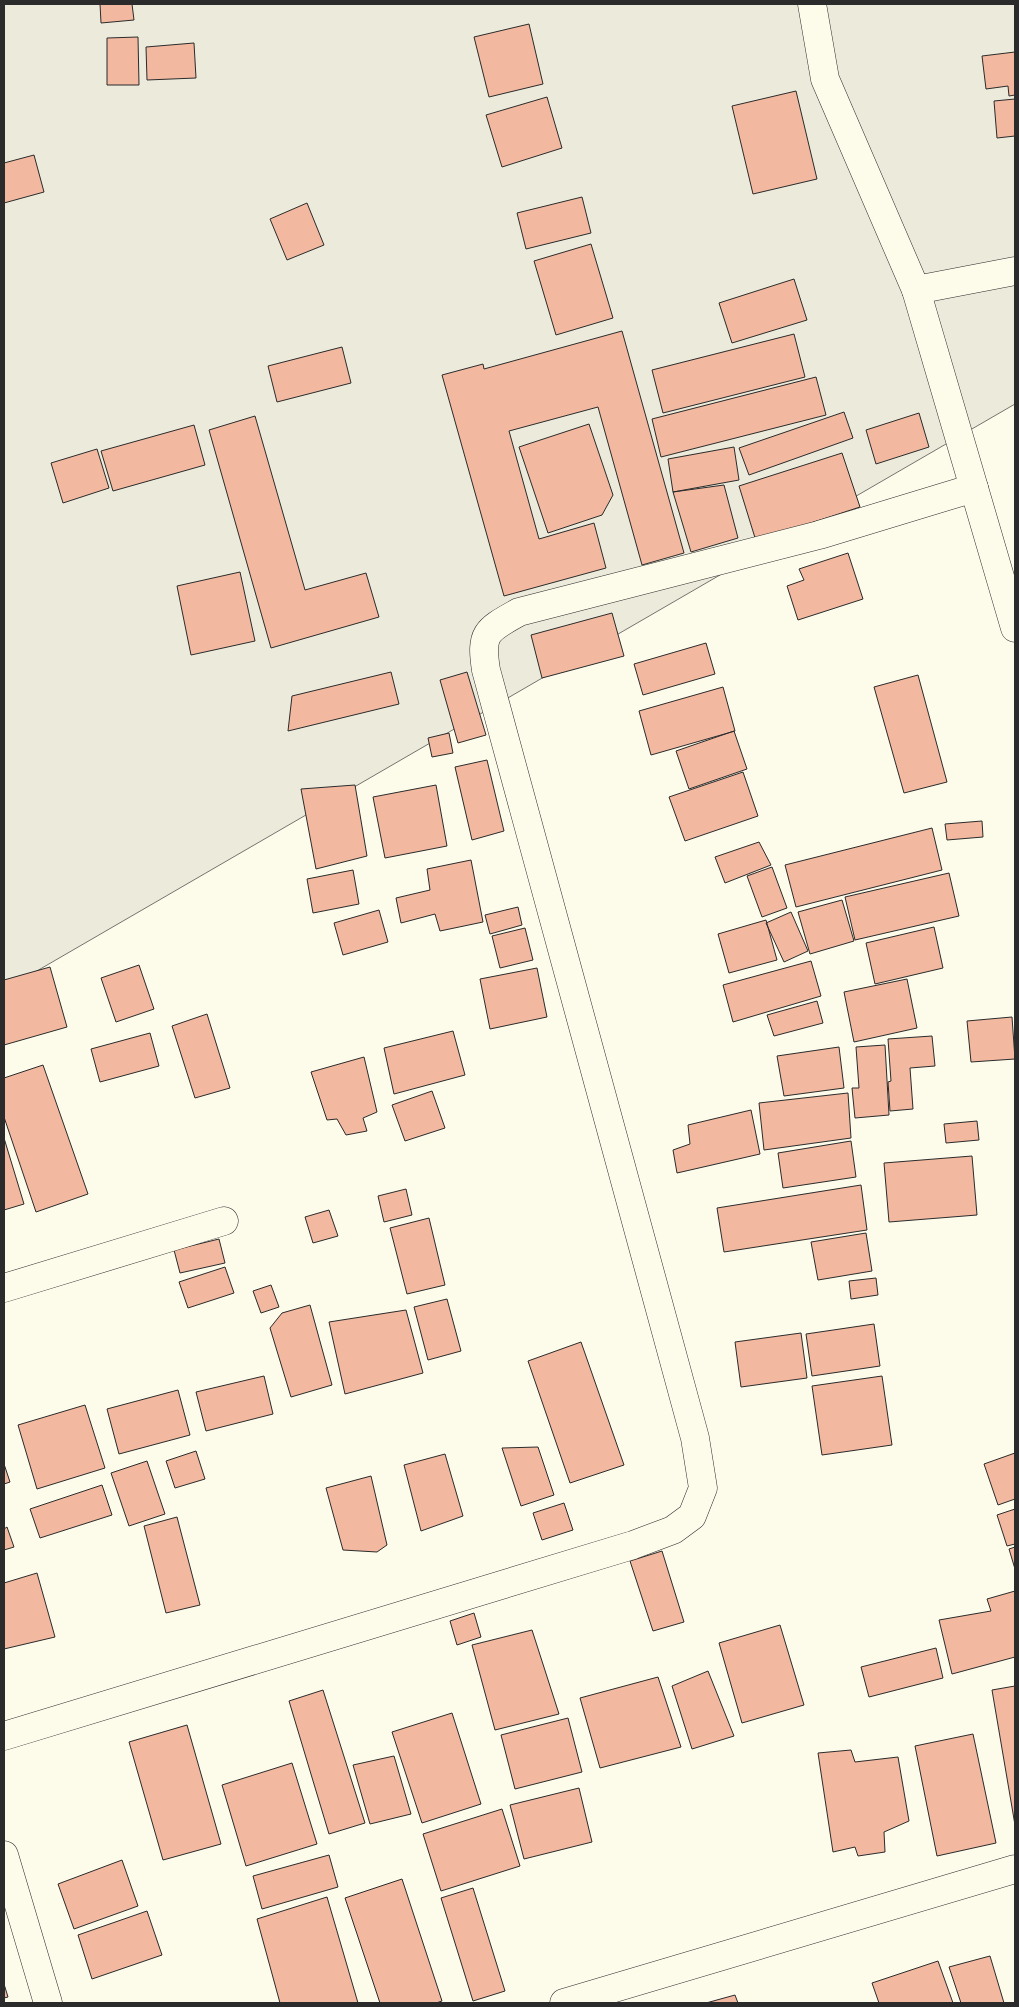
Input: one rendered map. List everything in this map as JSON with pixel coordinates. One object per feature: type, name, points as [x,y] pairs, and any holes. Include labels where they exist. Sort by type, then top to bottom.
[{"type":"street","points":[[812,4],[825,79],[916,290],[1015,628]]},
{"type":"street","points":[[916,290],[1015,271]]},
{"type":"street","points":[[4,1736],[633,1545],[673,1530],[692,1516],[703,1488],[695,1438],[492,689],[483,647],[492,628],[519,612],[819,535],[974,488]]},
{"type":"street","points":[[4,1288],[224,1221]]},
{"type":"street","points":[[4,1854],[48,2003]]},
{"type":"street","points":[[564,2003],[1015,1869]]},
{"type":"shaded area","points":[[4,4],[1015,4],[1015,404],[4,990]]},
{"type":"building","points":[[100,4],[132,4],[134,20],[101,23]]},
{"type":"building","points":[[529,24],[543,84],[489,97],[474,37]]},
{"type":"building","points":[[138,37],[139,85],[107,85],[107,38]]},
{"type":"building","points":[[194,43],[196,78],[147,80],[146,47]]},
{"type":"building","points":[[1015,52],[1015,95],[1009,96],[1008,86],[986,89],[982,56]]},
{"type":"building","points":[[796,91],[817,179],[753,194],[732,106]]},
{"type":"building","points":[[547,97],[562,148],[502,167],[486,115]]},
{"type":"building","points":[[1015,99],[1015,136],[997,138],[994,101]]},
{"type":"building","points":[[34,155],[44,192],[4,203],[4,163]]},
{"type":"building","points":[[582,197],[591,233],[526,249],[517,213]]},
{"type":"building","points":[[307,203],[324,245],[287,260],[270,219]]},
{"type":"building","points":[[591,244],[613,318],[556,335],[534,261]]},
{"type":"building","points":[[794,279],[807,320],[732,343],[719,303]]},
{"type":"building","points":[[622,331],[684,553],[642,565],[598,407],[509,431],[539,539],[594,523],[606,568],[504,596],[442,375],[483,364],[484,369]]},
{"type":"building","points":[[794,334],[805,377],[663,413],[652,370]]},
{"type":"building","points":[[342,347],[351,383],[277,402],[268,366]]},
{"type":"building","points":[[816,377],[826,415],[661,457],[652,419]]},
{"type":"building","points":[[844,412],[853,438],[749,475],[739,448]]},
{"type":"building","points":[[919,413],[929,447],[876,464],[866,430]]},
{"type":"building","points":[[255,416],[305,590],[366,573],[379,617],[271,648],[209,430]]},
{"type":"building","points":[[589,424],[613,495],[602,515],[548,533],[519,447]]},
{"type":"building","points":[[194,425],[205,465],[113,491],[101,451]]},
{"type":"building","points":[[734,447],[739,480],[673,492],[668,459]]},
{"type":"building","points":[[97,449],[109,488],[63,503],[51,463]]},
{"type":"building","points":[[842,453],[860,507],[756,541],[739,486]]},
{"type":"building","points":[[724,485],[738,538],[691,552],[673,492]]},
{"type":"building","points":[[848,553],[863,599],[798,620],[787,586],[804,580],[799,569]]},
{"type":"building","points":[[240,572],[255,641],[191,655],[177,586]]},
{"type":"building","points":[[612,613],[624,656],[542,678],[531,635]]},
{"type":"building","points":[[706,643],[715,674],[643,695],[634,664]]},
{"type":"building","points":[[391,672],[399,704],[288,731],[292,696]]},
{"type":"building","points":[[467,672],[486,735],[458,743],[440,680]]},
{"type":"building","points":[[918,675],[947,782],[904,793],[874,687]]},
{"type":"building","points":[[723,687],[735,731],[651,755],[639,711]]},
{"type":"building","points":[[734,731],[747,769],[689,789],[676,751]]},
{"type":"building","points":[[449,733],[453,753],[432,757],[428,738]]},
{"type":"building","points":[[487,760],[504,831],[472,840],[455,767]]},
{"type":"building","points":[[743,772],[758,816],[685,841],[669,797]]},
{"type":"building","points":[[355,785],[367,856],[316,869],[301,789]]},
{"type":"building","points":[[436,785],[447,846],[385,858],[373,797]]},
{"type":"building","points":[[982,821],[983,837],[947,840],[945,824]]},
{"type":"building","points":[[932,828],[942,870],[796,907],[785,865]]},
{"type":"building","points":[[759,842],[771,865],[725,883],[715,857]]},
{"type":"building","points":[[471,860],[483,922],[440,931],[435,914],[401,923],[396,898],[430,890],[427,869]]},
{"type":"building","points":[[772,867],[787,908],[762,917],[747,876]]},
{"type":"building","points":[[353,870],[359,904],[313,913],[307,879]]},
{"type":"building","points":[[949,873],[959,916],[855,940],[845,897]]},
{"type":"building","points":[[842,900],[854,941],[810,954],[798,912]]},
{"type":"building","points":[[518,907],[522,925],[490,934],[485,915]]},
{"type":"building","points":[[379,910],[388,942],[343,955],[334,923]]},
{"type":"building","points":[[791,912],[808,951],[784,962],[766,923]]},
{"type":"building","points":[[766,920],[777,960],[729,973],[718,934]]},
{"type":"building","points":[[934,927],[943,968],[875,984],[866,943]]},
{"type":"building","points":[[525,928],[533,960],[500,968],[492,936]]},
{"type":"building","points":[[811,961],[821,996],[733,1022],[723,985]]},
{"type":"building","points":[[139,965],[154,1009],[116,1022],[101,978]]},
{"type":"building","points":[[50,967],[67,1027],[4,1045],[4,980]]},
{"type":"building","points":[[537,968],[547,1017],[490,1029],[480,979]]},
{"type":"building","points":[[907,979],[917,1028],[854,1042],[844,992]]},
{"type":"building","points":[[817,1001],[823,1023],[774,1036],[767,1015]]},
{"type":"building","points":[[207,1014],[230,1088],[195,1098],[172,1026]]},
{"type":"building","points":[[1012,1017],[1015,1059],[971,1062],[967,1021]]},
{"type":"building","points":[[453,1031],[465,1075],[394,1094],[384,1048]]},
{"type":"building","points":[[150,1033],[159,1066],[100,1082],[91,1049]]},
{"type":"building","points":[[932,1036],[935,1066],[910,1068],[913,1109],[890,1111],[888,1082],[891,1081],[888,1039]]},
{"type":"building","points":[[885,1045],[889,1115],[855,1118],[852,1088],[859,1088],[856,1047]]},
{"type":"building","points":[[839,1047],[844,1088],[784,1096],[777,1056]]},
{"type":"building","points":[[364,1057],[377,1112],[363,1118],[367,1131],[346,1135],[337,1119],[327,1120],[311,1072]]},
{"type":"building","points":[[43,1065],[88,1194],[36,1212],[4,1117],[4,1078]]},
{"type":"building","points":[[432,1091],[445,1128],[405,1141],[392,1105]]},
{"type":"building","points":[[848,1093],[851,1138],[764,1150],[759,1103]]},
{"type":"building","points":[[751,1110],[760,1154],[677,1173],[673,1150],[690,1144],[688,1125]]},
{"type":"building","points":[[977,1121],[979,1140],[946,1143],[944,1124]]},
{"type":"building","points":[[4,1138],[24,1204],[4,1210]]},
{"type":"building","points":[[851,1141],[856,1177],[783,1188],[778,1153]]},
{"type":"building","points":[[972,1156],[977,1215],[889,1222],[884,1163]]},
{"type":"building","points":[[861,1185],[867,1230],[724,1252],[717,1208]]},
{"type":"building","points":[[406,1189],[412,1215],[384,1222],[378,1196]]},
{"type":"building","points":[[329,1210],[338,1236],[313,1243],[305,1217]]},
{"type":"building","points":[[429,1218],[445,1285],[407,1294],[390,1228]]},
{"type":"building","points":[[866,1233],[872,1271],[818,1280],[811,1242]]},
{"type":"building","points":[[219,1239],[225,1263],[180,1273],[174,1250]]},
{"type":"building","points":[[225,1267],[234,1293],[188,1308],[179,1282]]},
{"type":"building","points":[[876,1278],[878,1295],[851,1299],[849,1281]]},
{"type":"building","points":[[271,1285],[279,1307],[261,1313],[253,1291]]},
{"type":"building","points":[[447,1299],[461,1351],[428,1360],[414,1307]]},
{"type":"building","points":[[310,1305],[332,1385],[291,1397],[270,1328],[282,1313]]},
{"type":"building","points":[[406,1310],[423,1373],[345,1394],[329,1322]]},
{"type":"building","points":[[874,1324],[880,1366],[812,1376],[806,1334]]},
{"type":"building","points":[[801,1333],[807,1378],[741,1387],[735,1342]]},
{"type":"building","points":[[581,1342],[624,1465],[570,1483],[528,1361]]},
{"type":"building","points":[[264,1376],[273,1414],[206,1431],[196,1392]]},
{"type":"building","points":[[882,1376],[892,1445],[822,1455],[812,1386]]},
{"type":"building","points":[[178,1390],[190,1435],[119,1454],[107,1409]]},
{"type":"building","points":[[85,1405],[105,1468],[37,1489],[18,1425]]},
{"type":"building","points":[[538,1447],[554,1495],[521,1506],[502,1448]]},
{"type":"building","points":[[196,1451],[205,1479],[175,1488],[166,1461]]},
{"type":"building","points":[[1015,1453],[1015,1499],[998,1505],[984,1464]]},
{"type":"building","points":[[445,1454],[463,1516],[421,1531],[404,1465]]},
{"type":"building","points":[[147,1461],[165,1514],[129,1526],[111,1473]]},
{"type":"building","points":[[4,1464],[10,1482],[4,1484]]},
{"type":"building","points":[[371,1476],[387,1545],[377,1552],[343,1550],[326,1488]]},
{"type":"building","points":[[102,1485],[112,1515],[40,1538],[30,1509]]},
{"type":"building","points":[[564,1503],[573,1530],[542,1540],[533,1513]]},
{"type":"building","points":[[1015,1509],[1015,1544],[1007,1546],[997,1515]]},
{"type":"building","points":[[177,1517],[200,1605],[166,1613],[144,1526]]},
{"type":"building","points":[[7,1527],[14,1547],[4,1550],[4,1529]]},
{"type":"building","points":[[1015,1547],[1015,1569],[1009,1549]]},
{"type":"building","points":[[662,1551],[684,1622],[653,1631],[630,1561]]},
{"type":"building","points":[[37,1573],[55,1637],[4,1649],[4,1583]]},
{"type":"building","points":[[1015,1591],[1015,1657],[952,1674],[939,1620],[991,1611],[987,1599]]},
{"type":"building","points":[[474,1613],[481,1637],[457,1645],[450,1621]]},
{"type":"building","points":[[780,1625],[804,1705],[742,1723],[719,1643]]},
{"type":"building","points":[[532,1630],[559,1714],[495,1730],[472,1645]]},
{"type":"building","points":[[936,1648],[943,1678],[869,1697],[861,1667]]},
{"type":"building","points":[[708,1671],[734,1736],[692,1749],[672,1686]]},
{"type":"building","points":[[658,1677],[681,1747],[600,1768],[580,1698]]},
{"type":"building","points":[[1015,1686],[1015,1825],[992,1690]]},
{"type":"building","points":[[323,1690],[365,1823],[329,1834],[289,1701]]},
{"type":"building","points":[[452,1713],[481,1804],[422,1823],[392,1732]]},
{"type":"building","points":[[568,1718],[582,1772],[515,1789],[501,1735]]},
{"type":"building","points":[[187,1725],[221,1844],[163,1860],[129,1742]]},
{"type":"building","points":[[973,1734],[996,1843],[937,1856],[915,1746]]},
{"type":"building","points":[[851,1750],[855,1762],[898,1757],[909,1821],[884,1832],[885,1852],[858,1856],[855,1847],[833,1852],[818,1753]]},
{"type":"building","points":[[394,1756],[411,1814],[370,1824],[353,1765]]},
{"type":"building","points":[[292,1763],[317,1844],[246,1866],[222,1785]]},
{"type":"building","points":[[579,1788],[592,1842],[524,1859],[510,1805]]},
{"type":"building","points":[[502,1809],[520,1866],[441,1891],[423,1834]]},
{"type":"building","points":[[329,1855],[338,1887],[262,1909],[253,1876]]},
{"type":"building","points":[[122,1860],[138,1906],[74,1929],[58,1884]]},
{"type":"building","points":[[402,1879],[442,2001],[436,2003],[380,2003],[345,1898]]},
{"type":"building","points":[[473,1888],[505,1991],[473,2001],[441,1898]]},
{"type":"building","points":[[327,1897],[358,2003],[280,2003],[257,1919]]},
{"type":"building","points":[[147,1911],[162,1955],[92,1979],[78,1935]]},
{"type":"building","points":[[990,1956],[1004,2003],[961,2003],[949,1967]]},
{"type":"building","points":[[938,1961],[953,2003],[879,2003],[872,1983]]},
{"type":"building","points":[[4,1984],[8,1997],[4,1998]]},
{"type":"building","points":[[735,1995],[738,2003],[706,2003]]}]
